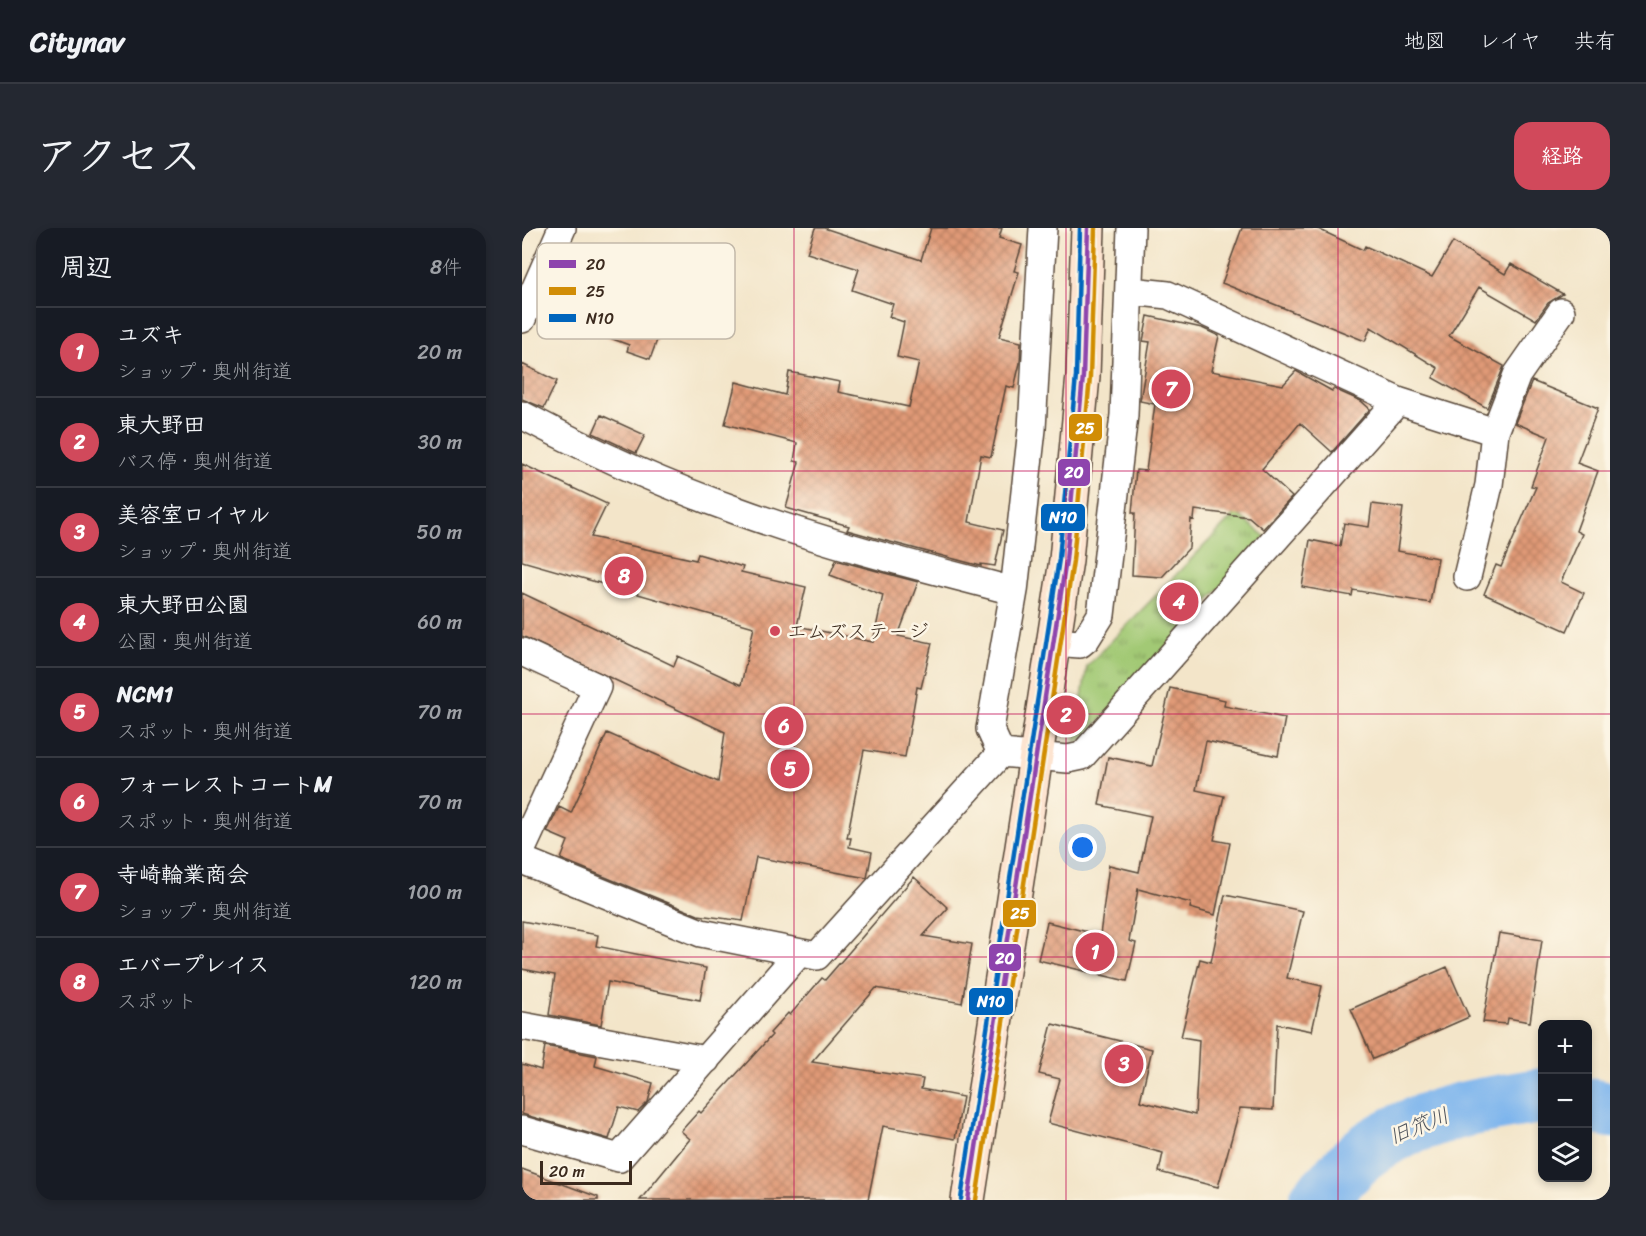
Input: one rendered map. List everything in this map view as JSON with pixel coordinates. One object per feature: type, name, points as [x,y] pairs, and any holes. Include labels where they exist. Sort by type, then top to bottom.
[{"type":"main road","points":[[968,1200],[1065,561],[1083,376],[1088,228]]},
{"type":"street","points":[[555,243],[562,228]]},
{"type":"street","points":[[1001,753],[990,729],[1014,591],[1032,429],[1043,228]]},
{"type":"street","points":[[1053,642],[1080,644],[1086,639],[1101,615],[1124,415],[1131,228]]},
{"type":"street","points":[[522,319],[537,285]]},
{"type":"street","points":[[1130,291],[1168,295],[1398,401],[1495,432]]},
{"type":"street","points":[[1467,577],[1489,485],[1495,432],[1517,375],[1561,312]]},
{"type":"street","points":[[1001,753],[1068,759],[1082,756],[1398,401]]},
{"type":"street","points":[[522,415],[595,453],[738,511],[887,558],[1014,591]]},
{"type":"street","points":[[522,652],[597,687],[522,849]]},
{"type":"street","points":[[522,860],[701,933],[817,956],[1001,753]]},
{"type":"street","points":[[522,1130],[619,1158],[799,953]]},
{"type":"street","points":[[522,1026],[706,1060]]},
{"type":"green space","points":[[1236,513],[1266,537],[1081,741],[1075,741],[1087,666]]},
{"type":"building","points":[[815,228],[824,228],[921,260],[931,228],[1002,228],[999,238],[1022,245],[1014,271],[1019,272],[999,337],[1021,342],[1020,363],[1014,388],[1006,386],[991,457],[981,455],[969,522],[1003,530],[995,566],[981,564],[981,566],[879,539],[847,530],[849,526],[786,508],[799,462],[794,461],[797,443],[725,424],[736,382],[785,395],[789,372],[840,382],[838,392],[909,407],[919,362],[897,357],[904,322],[889,317],[893,304],[852,290],[859,269],[807,253]]},
{"type":"building","points":[[1242,228],[1316,228],[1363,250],[1365,246],[1432,277],[1453,242],[1505,274],[1511,264],[1563,294],[1548,303],[1536,320],[1479,287],[1449,336],[1504,366],[1487,408],[1433,378],[1438,368],[1371,327],[1365,341],[1222,283]]},
{"type":"building","points":[[1148,316],[1202,328],[1219,336],[1211,371],[1283,385],[1296,371],[1332,391],[1334,389],[1361,401],[1370,409],[1332,452],[1300,423],[1262,469],[1292,497],[1263,529],[1249,517],[1195,510],[1194,520],[1191,519],[1189,548],[1162,577],[1132,575],[1135,513],[1132,513],[1136,470],[1146,471],[1155,404],[1140,401],[1150,342],[1143,341]]},
{"type":"building","points":[[613,339],[657,339],[650,359],[627,351],[629,345]]},
{"type":"building","points":[[522,364],[557,381],[544,408],[522,399]]},
{"type":"building","points":[[1532,381],[1598,408],[1577,463],[1598,471],[1576,531],[1582,534],[1561,582],[1584,593],[1567,631],[1484,594],[1496,565],[1501,567],[1536,487],[1531,486],[1549,437],[1515,423]]},
{"type":"building","points":[[601,415],[645,435],[636,453],[593,433]]},
{"type":"building","points":[[522,464],[607,504],[591,537],[696,560],[698,554],[743,567],[741,572],[806,587],[797,626],[873,642],[883,595],[830,575],[836,560],[918,582],[898,636],[932,643],[921,688],[917,687],[905,757],[864,750],[847,838],[851,838],[849,847],[872,852],[867,878],[756,857],[743,921],[698,915],[561,859],[568,841],[547,832],[559,807],[571,813],[607,733],[718,782],[725,732],[522,636],[522,593],[674,666],[678,656],[741,685],[754,627],[522,561]]},
{"type":"building","points":[[1372,504],[1403,508],[1397,551],[1438,558],[1430,603],[1353,590],[1352,596],[1302,587],[1310,540],[1340,546],[1344,523],[1369,527]]},
{"type":"building","points":[[1170,688],[1225,700],[1224,706],[1285,718],[1278,756],[1206,741],[1196,790],[1224,796],[1214,840],[1230,843],[1215,915],[1190,908],[1191,903],[1138,889],[1129,941],[1136,943],[1127,981],[1038,960],[1047,922],[1100,935],[1109,865],[1139,872],[1151,816],[1099,805],[1108,757],[1152,766]]},
{"type":"building","points":[[914,877],[948,908],[923,936],[972,944],[962,1003],[876,988],[812,1062],[923,1079],[921,1089],[963,1097],[955,1139],[883,1126],[868,1200],[640,1200],[690,1139],[681,1131],[699,1111],[701,1113],[772,1035],[770,1033],[788,1013],[790,1015],[822,978],[825,980]]},
{"type":"building","points":[[1225,895],[1303,911],[1287,978],[1322,986],[1312,1031],[1277,1024],[1273,1110],[1240,1108],[1218,1187],[1159,1172],[1163,1153],[1048,1123],[1060,1079],[1039,1074],[1052,1024],[1152,1049],[1140,1101],[1195,1115],[1199,1040],[1181,1037],[1200,959],[1211,962]]},
{"type":"building","points":[[522,921],[598,935],[596,946],[706,968],[700,1000],[608,982],[601,1025],[549,1015],[555,975],[522,969]]},
{"type":"building","points":[[1499,933],[1542,940],[1530,1022],[1508,1018],[1507,1024],[1483,1022]]},
{"type":"building","points":[[1447,967],[1469,1017],[1373,1059],[1351,1009]]},
{"type":"building","points":[[545,1046],[597,1056],[595,1066],[653,1083],[648,1102],[638,1112],[619,1107],[609,1139],[522,1114],[522,1064],[541,1070]]},
{"type":"building","points":[[522,1169],[598,1197],[598,1200],[522,1200]]},
{"type":"waterway","name":"旧笊川","points":[[1317,1200],[1370,1148],[1397,1133],[1458,1111],[1538,1097]]},
{"type":"waterway","name":"旧笊川","points":[[1592,1107],[1610,1110]]},
{"type":"transit line","name":"N10","points":[[961,1199],[1059,559],[1076,376],[1080,228]]},
{"type":"transit line","name":"20","points":[[968,1200],[1066,560],[1083,376],[1088,228]]},
{"type":"transit line","name":"25","points":[[976,1200],[1073,561],[1090,377],[1095,228]]},
{"type":"place","name":"寺崎輪業商会","points":[[1171,389]]},
{"type":"place","name":"エバープレイス","points":[[624,576]]},
{"type":"place","name":"東大野田公園","points":[[1179,602]]},
{"type":"place","name":"エムズステージ","points":[[775,631]]},
{"type":"place","name":"東大野田","points":[[1066,715]]},
{"type":"place","name":"フォーレストコートM","points":[[784,726]]},
{"type":"place","name":"NCM1","points":[[790,769]]},
{"type":"place","name":"ユズキ","points":[[1095,952]]},
{"type":"place","name":"美容室ロイヤル","points":[[1124,1064]]}]
